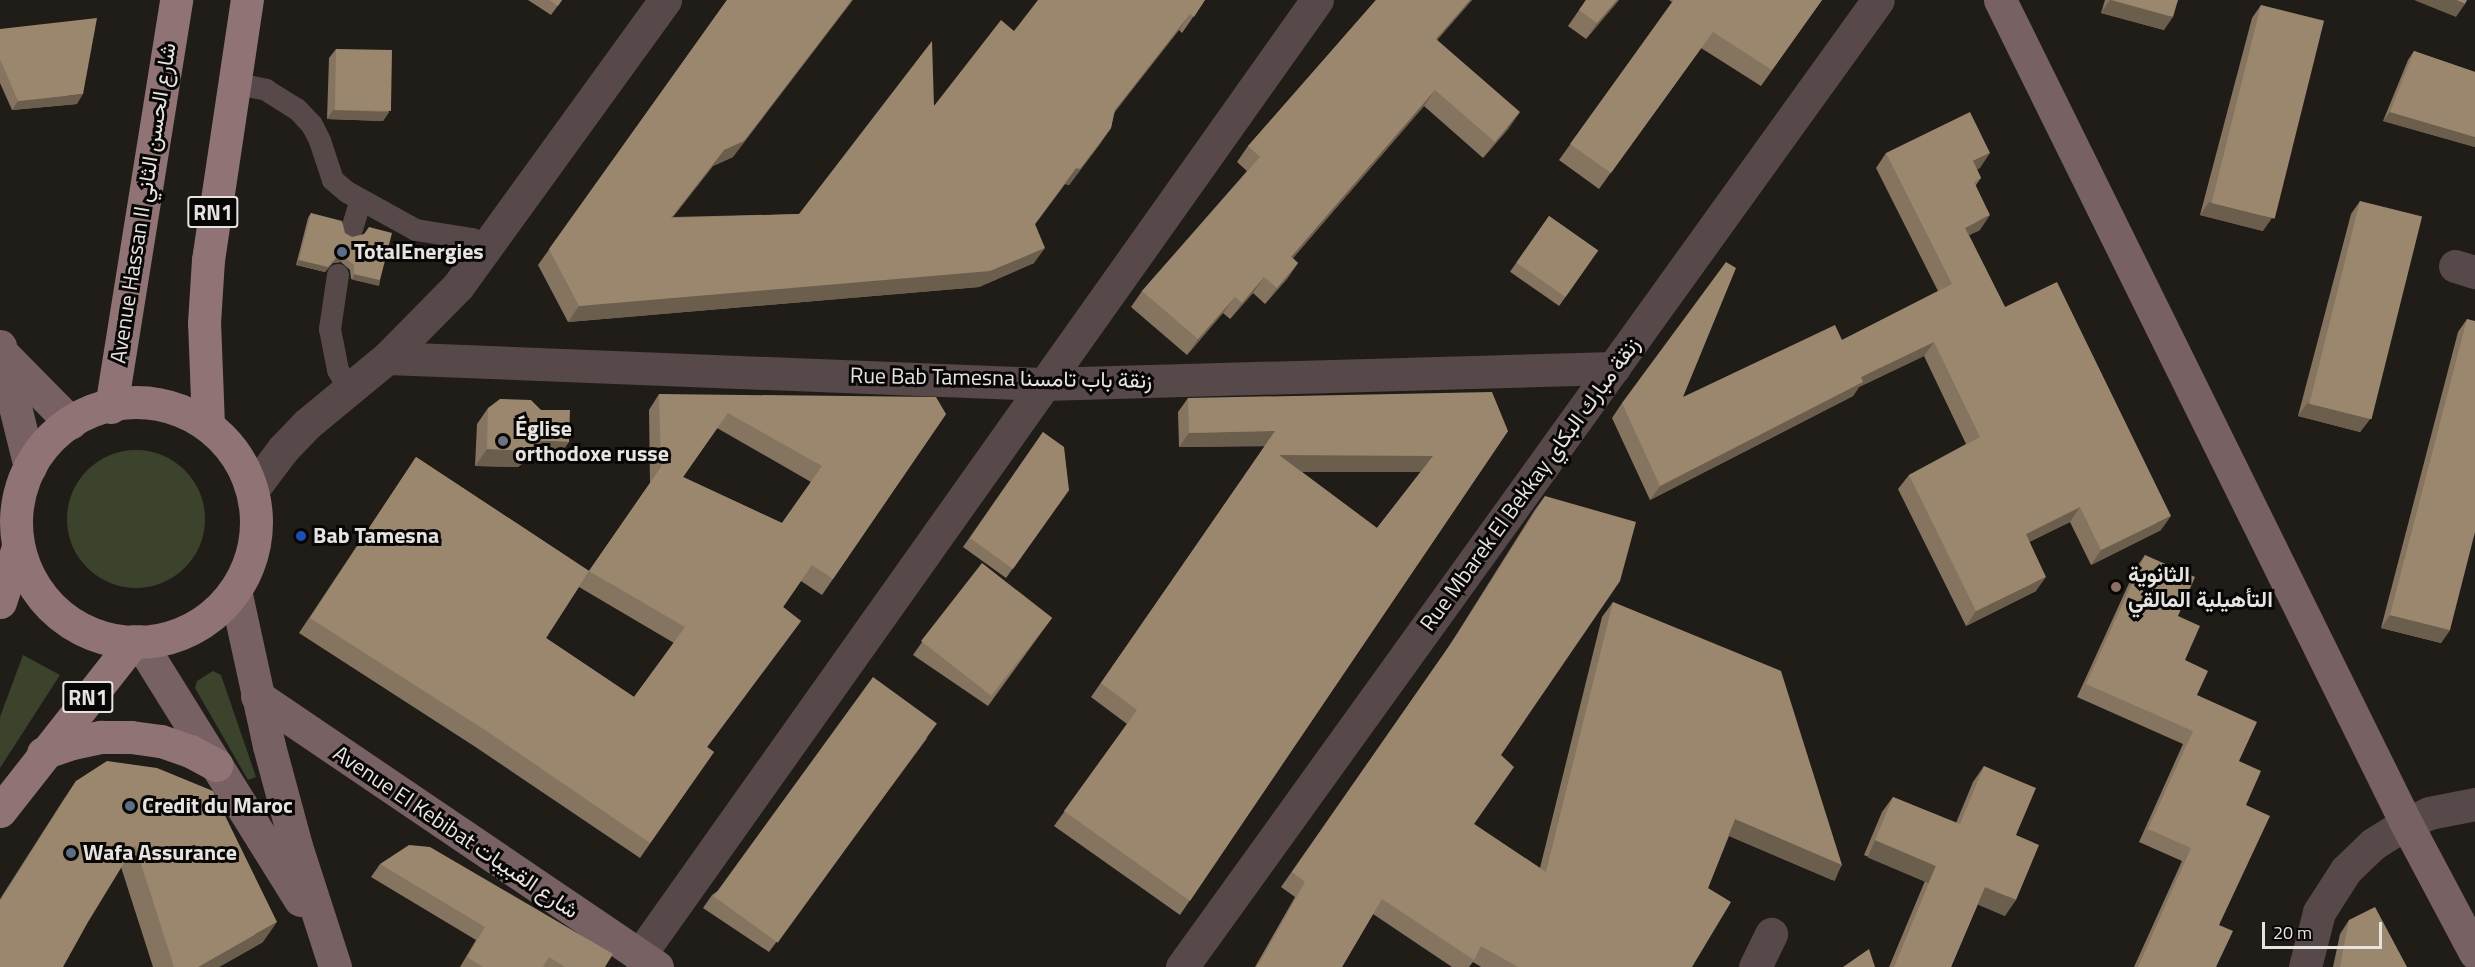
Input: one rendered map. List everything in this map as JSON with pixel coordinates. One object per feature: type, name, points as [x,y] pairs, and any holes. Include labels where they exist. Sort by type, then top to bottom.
[{"type":"main road","name":"Avenue Hassan II شارع الحسن الثاني","points":[[111,406],[176,0]]},
{"type":"main road","name":"RN1","points":[[207,425],[204,323],[208,260],[247,0]]},
{"type":"main road","points":[[134,402],[160,404],[185,411],[207,425],[232,450],[253,489],[256,514],[255,541],[248,567],[235,590],[203,621],[183,632],[137,641],[107,638],[82,629],[59,615],[26,573],[18,547],[17,506],[30,467],[41,450],[71,423],[111,406],[134,402]]},
{"type":"main road","points":[[0,602],[18,547]]},
{"type":"main road","name":"RN1","points":[[0,811],[43,753],[137,641]]},
{"type":"main road","points":[[43,753],[72,743],[101,737],[131,737],[161,741],[190,751],[216,765]]},
{"type":"street","points":[[253,489],[283,449],[307,424],[387,358],[424,324],[489,246],[665,0]]},
{"type":"street","points":[[648,962],[1044,384],[1317,0]]},
{"type":"street","name":"Rue Mbarek El Bekkay زنقة مبارك البكاي","points":[[1182,967],[1878,0]]},
{"type":"street","points":[[2000,0],[2406,823],[2475,953]]},
{"type":"street","points":[[2,351],[71,423]]},
{"type":"street","points":[[2,351],[30,467]]},
{"type":"street","name":"Rue Bab Tamesna زنقة باب تامسنا","points":[[387,358],[1044,384],[1614,368]]},
{"type":"street","points":[[235,590],[257,696],[296,846],[331,956]]},
{"type":"street","points":[[137,641],[216,765],[331,956]]},
{"type":"street","name":"Avenue El Kebibat شارع القبيبات","points":[[257,696],[648,962]]},
{"type":"street","points":[[2305,967],[2319,912],[2346,870],[2373,844],[2406,823],[2429,813],[2474,801]]},
{"type":"street","points":[[1755,967],[1771,934]]},
{"type":"lane","points":[[234,83],[266,90],[297,109],[312,125],[333,180],[340,188],[416,230],[472,239],[489,246]]},
{"type":"lane","points":[[352,229],[361,200]]},
{"type":"lane","points":[[338,275],[330,329],[338,370],[349,390]]},
{"type":"green space","points":[[136,450],[162,455],[185,470],[200,493],[205,519],[200,545],[185,568],[162,583],[136,588],[110,583],[87,568],[72,545],[67,519],[72,493],[87,470],[110,455]]},
{"type":"green space","points":[[23,655],[60,675],[0,768],[0,717]]},
{"type":"green space","points":[[213,671],[221,675],[256,777],[248,780],[195,688],[197,681]]},
{"type":"building","points":[[549,0],[562,0],[558,6]]},
{"type":"building","points":[[727,0],[852,0],[744,141],[724,150],[671,218],[799,214],[932,41],[934,106],[1001,20],[1014,31],[1038,0],[1205,0],[1194,17],[1190,14],[1115,110],[1111,128],[1080,169],[1076,168],[1035,224],[1045,248],[990,271],[579,306],[549,249]]},
{"type":"building","points":[[1376,0],[1470,0],[1436,39],[1520,112],[1495,142],[1435,90],[1291,257],[1298,263],[1277,288],[1264,277],[1242,303],[1235,297],[1198,339],[1142,291],[1260,157],[1248,146]]},
{"type":"building","points":[[1586,0],[1617,0],[1597,23],[1579,10]]},
{"type":"building","points":[[1674,0],[1822,0],[1772,70],[1713,32],[1611,173],[1570,144]]},
{"type":"building","points":[[2112,0],[2178,0],[2173,17]]},
{"type":"building","points":[[2261,5],[2324,21],[2275,219],[2212,203]]},
{"type":"building","points":[[97,18],[83,94],[18,101],[0,59],[0,29]]},
{"type":"building","points":[[336,49],[392,50],[391,111],[335,110]]},
{"type":"building","points":[[2414,51],[2475,72],[2475,137],[2390,112]]},
{"type":"building","points":[[1970,112],[1990,153],[1973,161],[1981,178],[1974,182],[1990,215],[1965,228],[2005,307],[2057,282],[2171,516],[2101,550],[2080,507],[2026,534],[2046,577],[1976,611],[1909,475],[1980,437],[1934,342],[1861,377],[1863,382],[1660,486],[1622,403],[1726,262],[1736,268],[1683,397],[1835,325],[1842,340],[1952,284],[1886,153]]},
{"type":"building","points":[[2360,201],[2422,216],[2372,419],[2309,404]]},
{"type":"building","name":"TotalEnergies","points":[[311,213],[342,221],[345,233],[352,237],[364,234],[369,227],[392,233],[380,280],[354,274],[354,265],[344,257],[336,258],[328,267],[299,260]]},
{"type":"building","points":[[1549,216],[1598,250],[1565,297],[1516,263]]},
{"type":"building","points":[[2467,319],[2475,321],[2475,532],[2450,630],[2390,615]]},
{"type":"building","points":[[1492,392],[1508,431],[1190,901],[1064,811],[1137,710],[1101,683],[1275,431],[1189,433],[1188,398]],"holes":[[[1279,455],[1433,456],[1377,528]]]},
{"type":"building","points":[[659,394],[936,397],[946,414],[833,579],[812,565],[783,607],[801,621],[707,747],[714,752],[650,843],[485,730],[310,618],[416,457],[589,571],[661,467]],"holes":[[[728,413],[822,466],[782,523],[683,477]],[[589,571],[685,627],[634,697],[546,638]]]},
{"type":"building","points":[[500,399],[531,400],[541,410],[570,410],[569,442],[540,441],[529,451],[487,449],[488,408]]},
{"type":"building","points":[[1043,432],[1064,447],[1069,490],[1013,569],[970,538]]},
{"type":"building","points":[[1545,496],[1636,522],[1620,581],[1501,755],[1514,767],[1474,824],[1546,872],[1613,602],[1781,671],[1842,865],[1735,819],[1708,888],[1731,902],[1692,967],[1518,967],[1481,946],[1474,960],[1382,899],[1342,967],[1257,967],[1305,882],[1292,872],[1456,636]]},
{"type":"building","points":[[2145,555],[2195,577],[2178,616],[2200,626],[2185,660],[2208,671],[2197,695],[2257,722],[2239,761],[2261,771],[2246,805],[2270,816],[2219,925],[2233,931],[2216,967],[2138,967],[2191,848],[2148,829],[2193,731],[2086,684]]},
{"type":"building","points":[[982,563],[1052,618],[991,696],[921,641]]},
{"type":"building","points":[[873,677],[937,723],[778,943],[714,896]]},
{"type":"building","points":[[107,761],[157,768],[213,791],[277,922],[198,967],[174,967],[135,845],[63,967],[0,967],[0,901],[76,781]]},
{"type":"building","points":[[1984,766],[2036,788],[2016,835],[2039,845],[2016,900],[1985,887],[1951,967],[1894,967],[1936,866],[1875,840],[1893,797],[1960,824]]},
{"type":"building","points":[[409,845],[430,847],[613,954],[605,967],[565,967],[549,957],[543,967],[483,967],[467,957],[485,927],[380,864]]},
{"type":"building","points":[[2375,907],[2407,967],[2340,967],[2349,920]]},
{"type":"building","points":[[1869,949],[1875,967],[1843,967]]},
{"type":"place","name":"TotalEnergies","points":[[342,252]]},
{"type":"place","name":"Église orthodoxe russe","points":[[503,441]]},
{"type":"place","name":"Bab Tamesna","points":[[301,536]]},
{"type":"place","name":"الثانوية التأهيلية المالقي","points":[[2116,587]]},
{"type":"place","name":"Credit du Maroc","points":[[130,806]]},
{"type":"place","name":"Wafa Assurance","points":[[71,853]]}]
